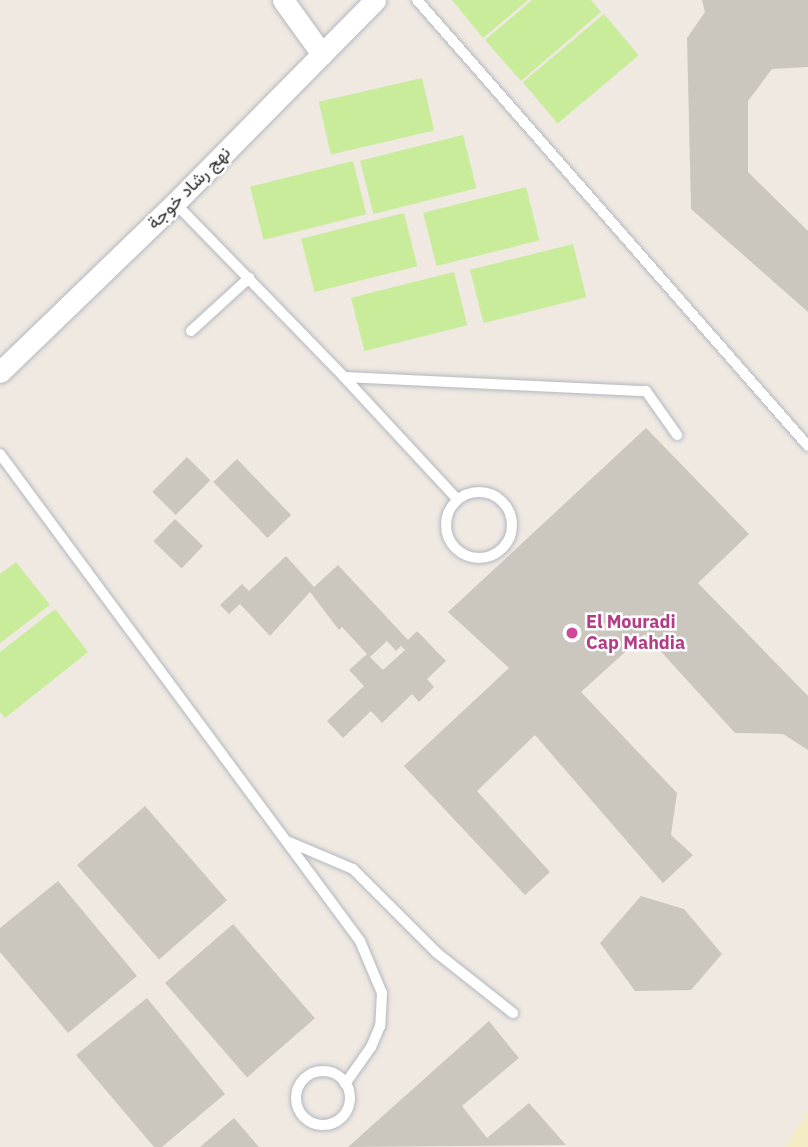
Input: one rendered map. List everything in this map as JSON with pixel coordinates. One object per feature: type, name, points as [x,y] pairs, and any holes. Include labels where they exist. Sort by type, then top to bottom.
[{"type":"street","points":[[283,0],[322,54]]},
{"type":"street","name":"نهج رشاد خوجة","points":[[0,372],[175,204],[375,0]]},
{"type":"lane","points":[[417,0],[808,446]]},
{"type":"lane","points":[[175,204],[344,377],[457,499]]},
{"type":"lane","points":[[191,331],[249,278]]},
{"type":"lane","points":[[344,377],[646,391],[677,435]]},
{"type":"lane","points":[[0,454],[360,942],[382,993],[380,1026],[370,1047],[345,1084],[350,1102],[342,1118],[325,1125],[316,1125],[302,1115],[296,1099],[297,1090],[307,1077],[315,1073],[331,1073],[345,1084]]},
{"type":"lane","points":[[479,491],[500,499],[512,519],[509,541],[501,550],[480,559],[470,557],[453,546],[446,527],[446,517],[457,499],[479,491]]},
{"type":"lane","points":[[285,840],[353,869],[437,953],[513,1013]]},
{"type":"sand","points":[[808,1111],[808,1147],[785,1147]]},
{"type":"green space","points":[[452,0],[528,0],[483,38]]},
{"type":"green space","points":[[532,0],[591,0],[601,12],[521,81],[485,40]]},
{"type":"green space","points":[[604,14],[639,55],[558,124],[523,82]]},
{"type":"green space","points":[[422,78],[434,131],[331,154],[319,102]]},
{"type":"green space","points":[[463,135],[476,188],[373,214],[360,161]]},
{"type":"green space","points":[[353,161],[366,214],[263,240],[250,187]]},
{"type":"green space","points":[[526,187],[539,240],[436,266],[423,213]]},
{"type":"green space","points":[[404,213],[417,266],[314,292],[301,239]]},
{"type":"green space","points":[[573,244],[586,297],[483,323],[470,270]]},
{"type":"green space","points":[[454,272],[467,325],[364,351],[351,298]]},
{"type":"green space","points":[[16,562],[50,605],[0,643],[0,574]]},
{"type":"green space","points":[[55,609],[88,652],[5,718],[0,712],[0,652]]},
{"type":"building","points":[[702,0],[808,0],[808,67],[772,69],[748,101],[748,172],[808,231],[808,312],[691,209],[687,38],[705,12]]},
{"type":"building","points":[[646,428],[749,534],[698,583],[808,696],[808,750],[783,734],[735,733],[645,634],[581,692],[677,793],[671,835],[693,855],[663,883],[535,735],[477,791],[550,872],[525,895],[404,766],[509,668],[448,612]]},
{"type":"building","points":[[187,457],[210,480],[176,515],[152,492]]},
{"type":"building","points":[[237,459],[291,515],[267,538],[213,482]]},
{"type":"building","points":[[175,519],[203,546],[182,568],[153,541]]},
{"type":"building","points":[[286,556],[314,587],[338,565],[408,640],[417,631],[446,661],[427,679],[434,687],[419,702],[412,694],[382,723],[371,711],[343,738],[327,721],[364,686],[349,670],[367,654],[342,627],[339,630],[310,592],[270,636],[240,604],[229,614],[220,605],[242,584],[249,591]],"holes":[[[387,641],[396,651],[401,646],[405,650],[383,670],[370,657]]]},
{"type":"building","points":[[145,806],[227,900],[159,959],[77,865]]},
{"type":"building","points":[[58,881],[137,976],[68,1033],[0,952],[0,928]]},
{"type":"building","points":[[641,896],[684,909],[722,954],[691,990],[635,991],[600,943]]},
{"type":"building","points":[[233,924],[315,1018],[247,1077],[165,983]]},
{"type":"building","points":[[147,998],[225,1094],[162,1147],[154,1147],[76,1055]]},
{"type":"building","points":[[489,1021],[519,1058],[462,1106],[487,1138],[529,1103],[566,1145],[348,1147]]},
{"type":"building","points":[[234,1118],[259,1147],[200,1147]]},
{"type":"place","name":"El Mouradi Cap Mahdia","points":[[572,633]]}]
